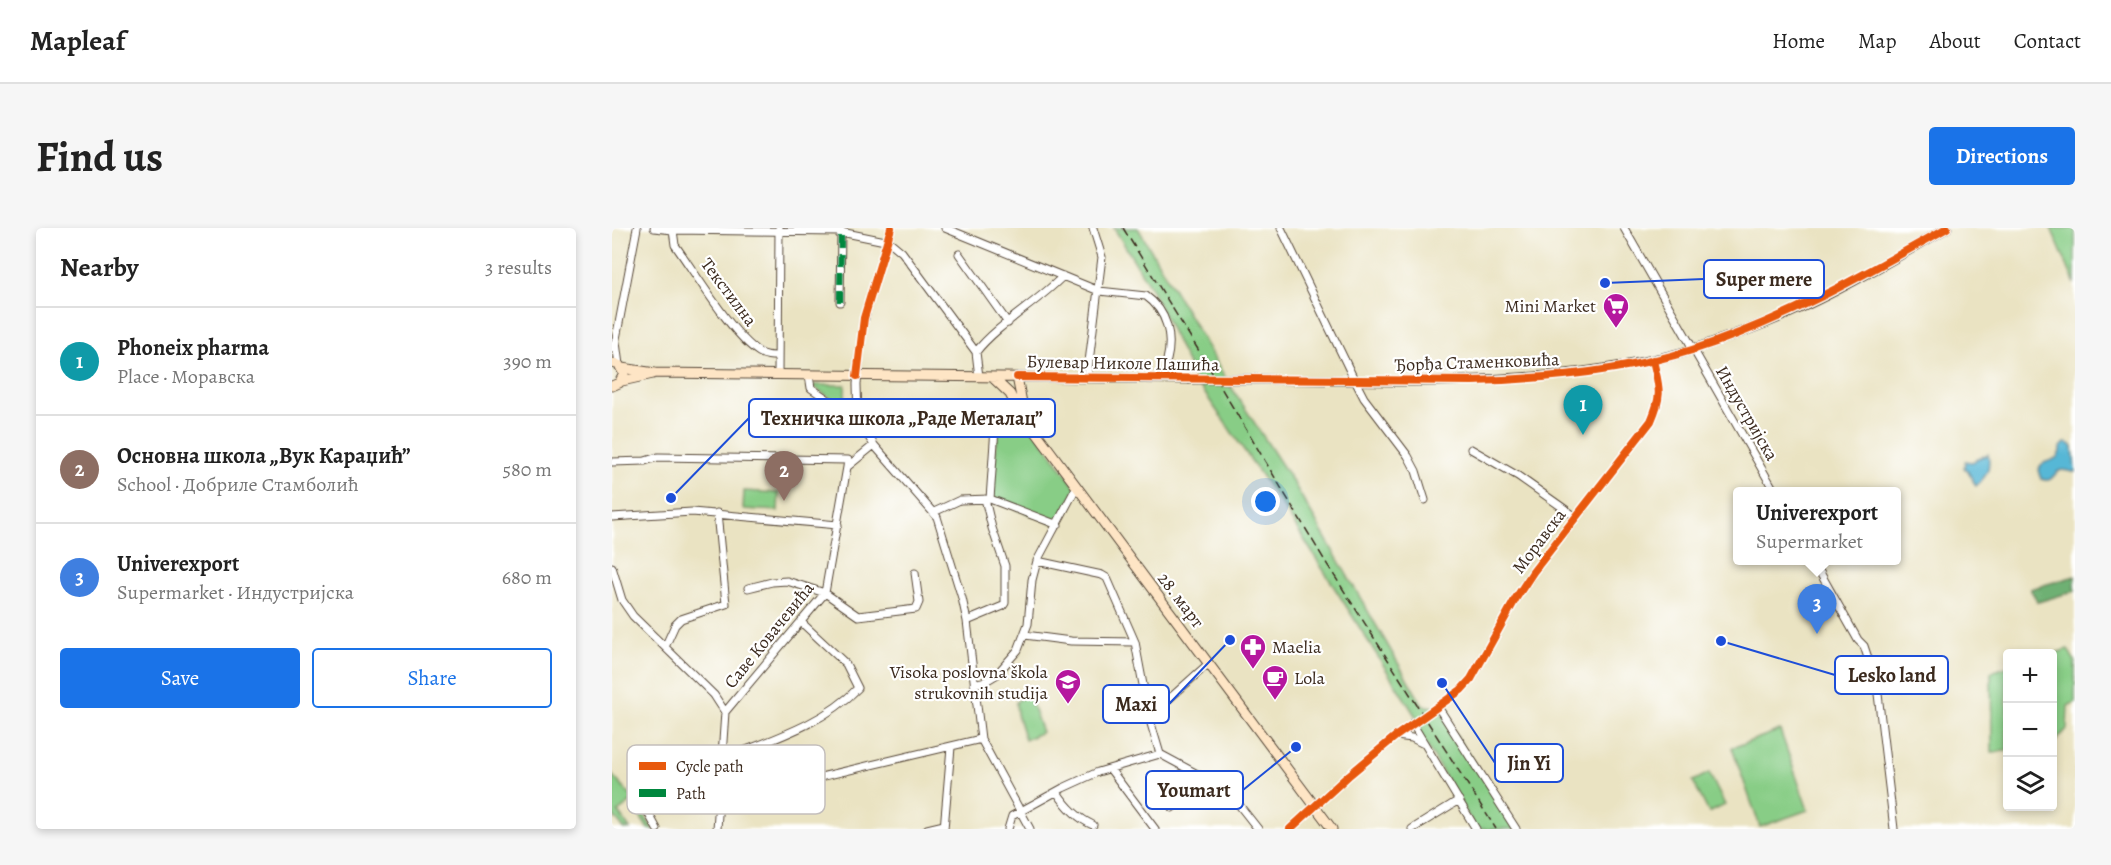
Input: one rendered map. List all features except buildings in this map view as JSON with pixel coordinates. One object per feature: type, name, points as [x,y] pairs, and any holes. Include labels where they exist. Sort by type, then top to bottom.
[{"type":"main road","name":"Ђорђа Стаменковића","points":[[1229,379],[1451,381],[1520,379],[1604,369],[1653,360],[1693,350],[1809,304],[1947,228]]},
{"type":"main road","name":"Булевар Николе Пашића","points":[[618,365],[655,373],[1229,379]]},
{"type":"main road","points":[[618,365],[624,374],[622,381]]},
{"type":"main road","name":"Булевар Николе Пашића","points":[[612,386],[622,381],[655,373]]},
{"type":"main road","name":"28. март","points":[[992,377],[1017,399],[1027,419],[1076,488],[1332,829]]},
{"type":"main road","name":"28. март","points":[[1017,377],[1017,399]]},
{"type":"main road","points":[[1017,399],[1041,377]]},
{"type":"street","points":[[612,349],[616,339],[637,228]]},
{"type":"street","points":[[654,228],[841,230],[894,244],[976,352],[979,377]]},
{"type":"street","points":[[891,228],[864,318],[857,376],[856,415],[874,445],[934,512],[943,534],[967,621],[981,739],[1030,829]]},
{"type":"street","points":[[945,228],[1099,291],[1146,296],[1152,300],[1163,315],[1169,332],[1170,347],[1167,360]]},
{"type":"street","points":[[1087,378],[1102,253],[1094,228]]},
{"type":"street","points":[[1281,228],[1354,380],[1364,398],[1408,456],[1416,471],[1425,500]]},
{"type":"street","name":"Индустријска","points":[[1624,228],[1772,487]]},
{"type":"street","name":"Текстилна","points":[[673,230],[675,245],[739,334],[759,352],[777,356]]},
{"type":"street","points":[[778,375],[779,230]]},
{"type":"street","points":[[840,302],[841,230]]},
{"type":"street","points":[[959,254],[1008,323]]},
{"type":"street","points":[[976,352],[1063,276]]},
{"type":"street","points":[[616,339],[618,365]]},
{"type":"street","name":"Моравска","points":[[1290,829],[1396,736],[1461,690],[1472,679],[1522,590],[1651,421],[1659,402],[1659,388],[1653,360]]},
{"type":"street","points":[[809,375],[811,388],[846,412],[856,415]]},
{"type":"street","points":[[967,621],[1003,606],[1005,603],[1005,566],[992,528],[987,499],[995,428],[1004,420],[1027,419]]},
{"type":"street","points":[[847,467],[874,445]]},
{"type":"street","points":[[1471,449],[1518,476],[1576,518]]},
{"type":"street","points":[[612,462],[645,461],[658,457],[848,460],[847,467]]},
{"type":"street","name":"Саве Ковачевића","points":[[725,712],[825,593],[847,467]]},
{"type":"street","points":[[974,684],[986,681],[1002,670],[1018,650],[1024,635],[1036,561],[1058,525],[1076,488]]},
{"type":"street","points":[[934,512],[960,500],[987,499],[1058,525]]},
{"type":"street","points":[[612,517],[692,512],[838,525]]},
{"type":"street","points":[[665,647],[675,625],[681,619],[726,604],[717,513]]},
{"type":"street","points":[[1036,561],[1105,576],[1135,642],[1149,717],[1160,754]]},
{"type":"street","points":[[1815,565],[1858,640],[1864,646],[1875,679],[1894,829]]},
{"type":"street","points":[[612,567],[627,609],[714,695],[725,712],[722,745]]},
{"type":"street","points":[[748,588],[782,580],[825,593],[856,615],[914,611],[918,608],[919,602],[915,573]]},
{"type":"street","points":[[756,745],[810,722],[832,709],[858,688],[846,664],[801,622]]},
{"type":"street","points":[[1024,635],[1071,640],[1135,642]]},
{"type":"street","points":[[1149,717],[1208,664]]},
{"type":"street","points":[[1438,707],[1516,829]]},
{"type":"street","points":[[1412,723],[1476,829]]},
{"type":"street","points":[[1396,736],[1418,740],[1425,745]]},
{"type":"street","points":[[825,776],[981,739]]},
{"type":"street","points":[[927,829],[944,827],[951,747]]},
{"type":"street","points":[[1008,829],[1010,820],[1021,811],[1080,780],[1160,754],[1232,796],[1258,829]]},
{"type":"street","points":[[1110,769],[1155,829]]},
{"type":"street","points":[[1172,808],[1185,798],[1201,776]]},
{"type":"street","points":[[1057,792],[1072,811],[1083,821],[1093,825]]},
{"type":"street","points":[[1412,829],[1459,800]]},
{"type":"street","points":[[649,814],[657,829]]},
{"type":"street","points":[[717,829],[718,814]]},
{"type":"green space","points":[[1114,228],[1138,228],[1226,379],[1293,482],[1423,706],[1438,707],[1516,829],[1476,829],[1414,724],[1418,720],[1288,514],[1195,379],[1152,290]]},
{"type":"green space","points":[[2051,228],[2075,228],[2075,284]]},
{"type":"green space","points":[[811,385],[845,385],[845,399],[853,399],[853,411],[847,409]]},
{"type":"green space","points":[[1027,420],[1076,488],[1058,525],[990,499],[999,423]]},
{"type":"green space","points":[[744,491],[779,493],[778,511],[743,509]]},
{"type":"green space","points":[[2075,576],[2075,591],[2038,602],[2030,589]]},
{"type":"green space","points":[[2068,649],[2075,662],[2075,702],[2068,706],[2067,729],[2057,740],[2057,703],[2057,653]]},
{"type":"green space","points":[[2003,668],[2003,751],[1992,752],[1991,672]]},
{"type":"green space","points":[[1028,693],[1042,732],[1025,740],[1016,702]]},
{"type":"green space","points":[[1780,730],[1808,810],[1760,827],[1732,748]]},
{"type":"green space","points":[[1709,773],[1725,805],[1709,813],[1693,781]]},
{"type":"green space","points":[[612,775],[627,791],[627,805],[618,812],[630,829],[624,829],[612,814]]},
{"type":"green space","points":[[639,814],[644,814],[653,829],[648,829]]},
{"type":"water","points":[[2065,443],[2073,447],[2075,472],[2061,470],[2050,480],[2041,479],[2038,470],[2041,465],[2056,458]]},
{"type":"water","points":[[1988,454],[1987,472],[1976,486],[1964,468],[1965,461],[1972,462]]},
{"type":"railway","points":[[1123,228],[1325,561],[1496,829]]},
{"type":"marked path","points":[[840,302],[841,232]]},
{"type":"cycle path","points":[[857,376],[864,318],[891,228]]},
{"type":"cycle path","points":[[1017,377],[1472,381],[1555,376],[1611,369],[1692,350],[1759,325],[1854,280],[1947,228]]},
{"type":"cycle path","points":[[1290,829],[1396,736],[1461,690],[1471,679],[1533,572],[1651,421],[1659,390],[1653,360]]},
{"type":"place","name":"Super mere","points":[[1605,283]]},
{"type":"place","name":"Mini Market","points":[[1616,329]]},
{"type":"place","name":"Phoneix pharma","points":[[1583,435]]},
{"type":"place","name":"Техничка школа „Раде Металац”","points":[[671,498]]},
{"type":"place","name":"Основна школа „Вук Караџић”","points":[[784,501]]},
{"type":"place","name":"Univerexport","points":[[1817,634]]},
{"type":"place","name":"Maxi","points":[[1230,640]]},
{"type":"place","name":"Lesko land","points":[[1721,641]]},
{"type":"place","name":"Maelia","points":[[1253,670]]},
{"type":"place","name":"Jin Yi","points":[[1442,683]]},
{"type":"place","name":"Lola","points":[[1275,701]]},
{"type":"place","name":"Visoka poslovna škola strukovnih studija","points":[[1068,705]]},
{"type":"place","name":"Youmart","points":[[1296,747]]}]
